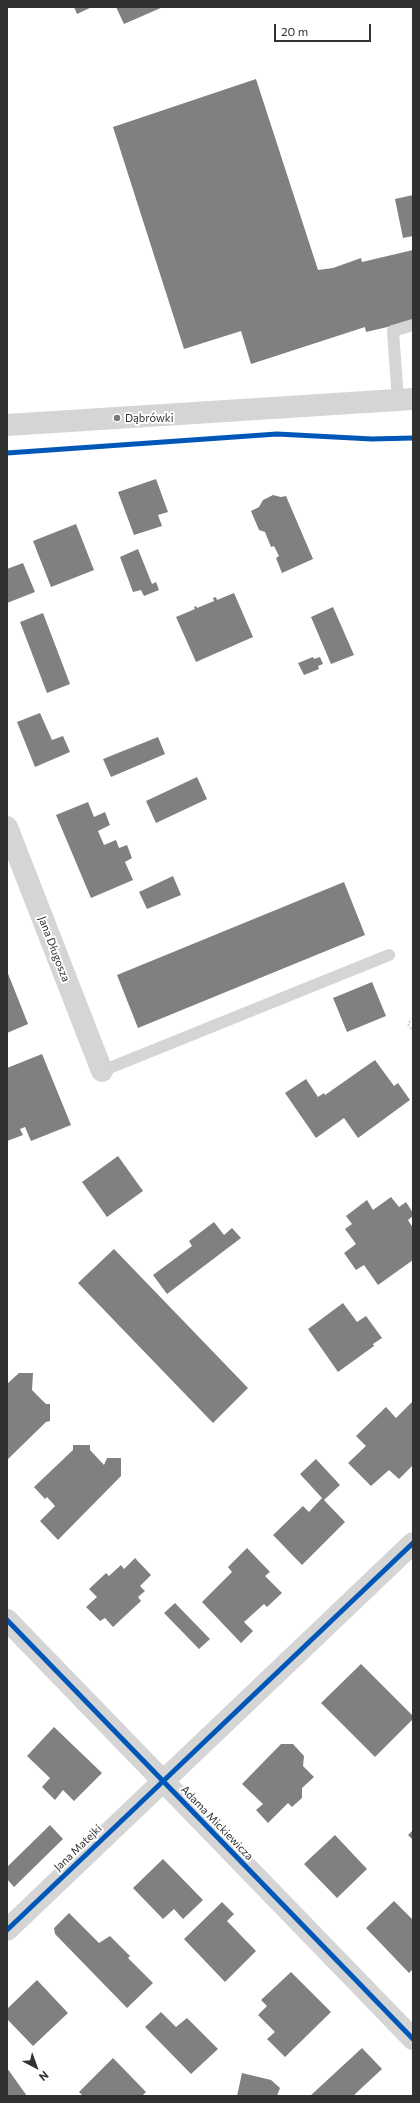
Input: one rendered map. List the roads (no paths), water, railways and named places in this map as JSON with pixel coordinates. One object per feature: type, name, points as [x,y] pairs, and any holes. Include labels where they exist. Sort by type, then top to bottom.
[{"type":"street","points":[[7,425],[405,399]]},
{"type":"street","name":"Jana Długosza","points":[[7,827],[102,1072]]},
{"type":"street","name":"Jana Matejki","points":[[7,1930],[413,1543]]},
{"type":"street","name":"Adama Mickiewicza","points":[[7,1620],[413,2039]]},
{"type":"lane","points":[[405,399],[393,331],[413,325]]},
{"type":"lane","points":[[102,1072],[389,955]]},
{"type":"place","name":"Dąbrówki","points":[[117,418]]}]
